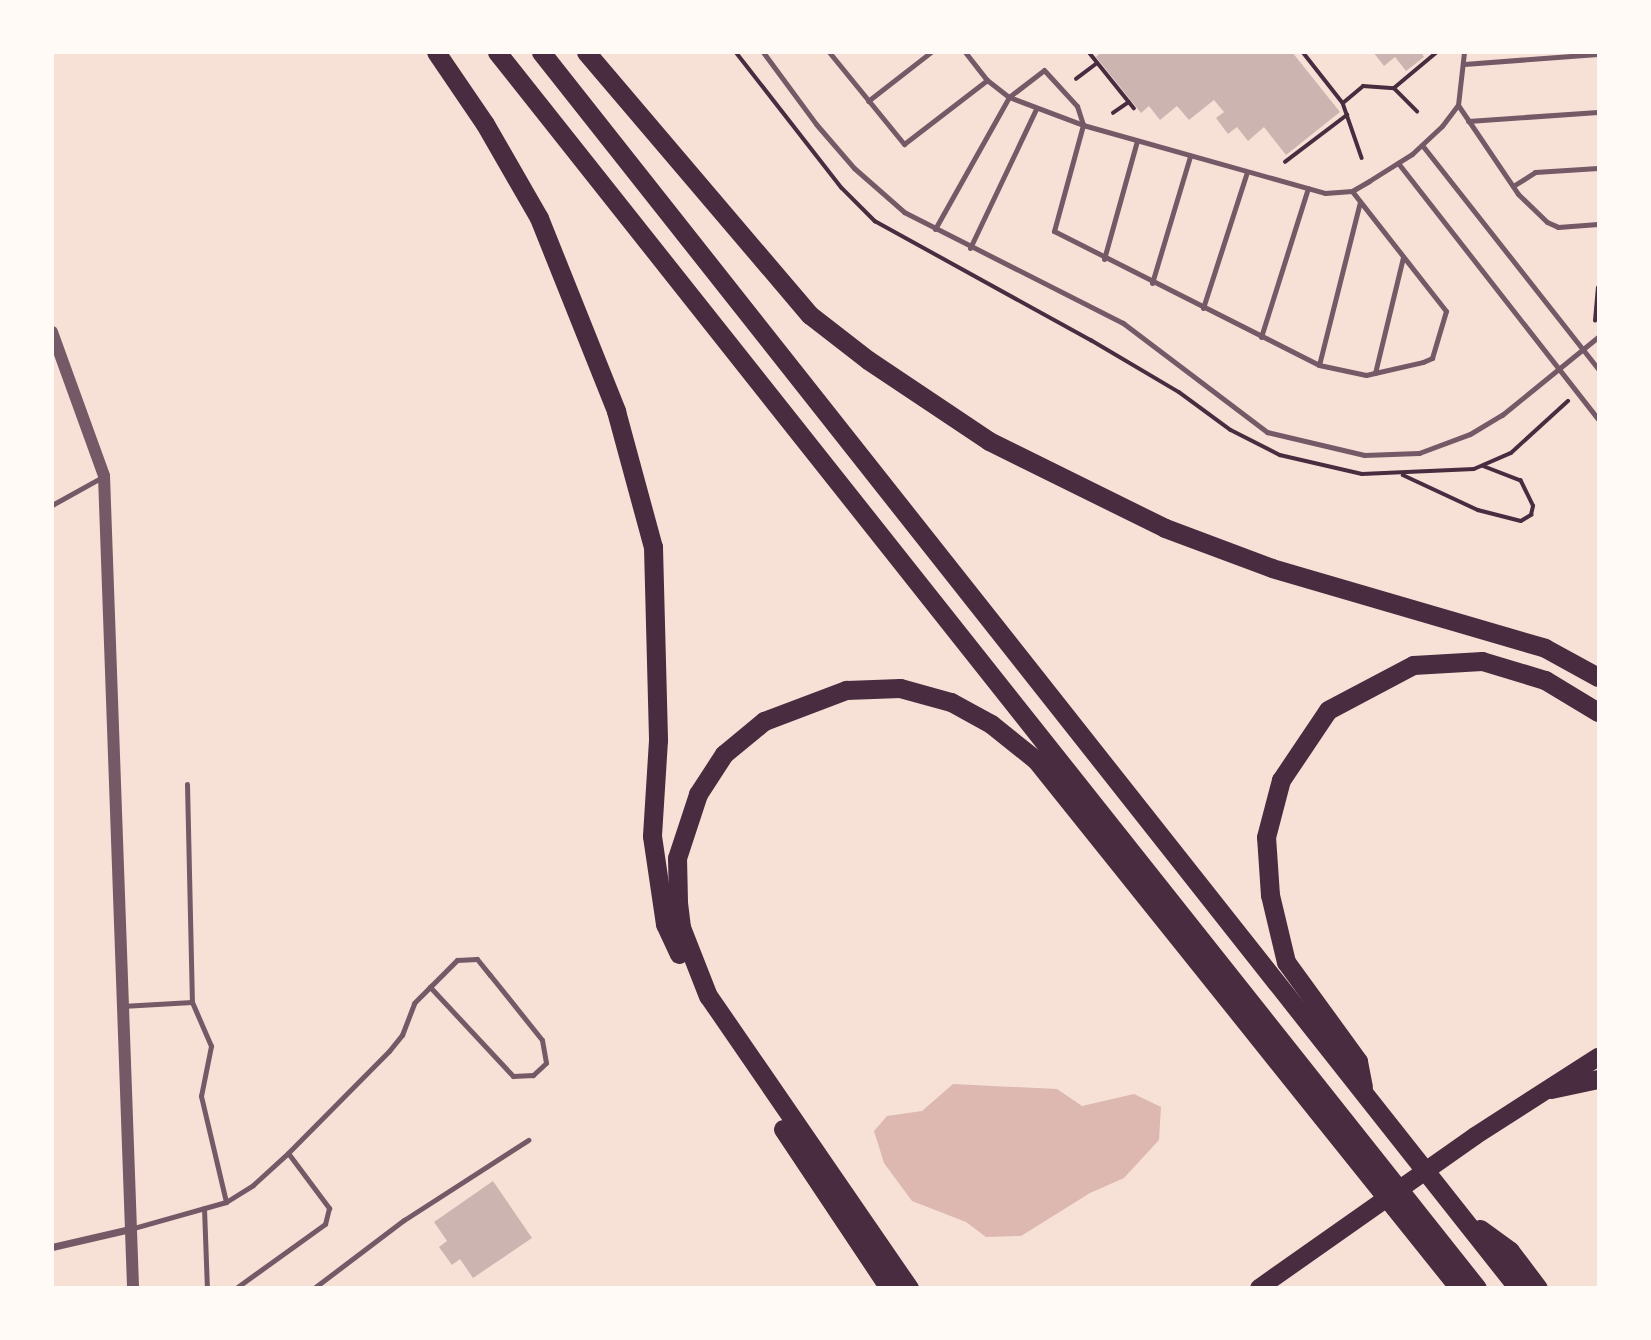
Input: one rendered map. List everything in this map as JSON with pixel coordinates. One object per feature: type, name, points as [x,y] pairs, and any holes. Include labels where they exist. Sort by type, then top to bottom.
[{"type":"highway","points":[[436,52],[485,124],[538,218],[616,411],[653,547],[658,740],[652,836],[665,924],[703,1009],[889,1287]]},
{"type":"highway","points":[[497,52],[1337,1112],[1469,1285]]},
{"type":"highway","points":[[541,52],[1462,1215],[1538,1287]]},
{"type":"highway","points":[[586,52],[810,315],[868,360],[989,441],[1166,528],[1272,568],[1545,648],[1598,677]]},
{"type":"highway","points":[[1364,1091],[1358,1061],[1286,962],[1270,895],[1266,837],[1281,780],[1328,709],[1413,665],[1482,661],[1545,680],[1598,712]]},
{"type":"highway","points":[[909,1287],[708,996],[681,927],[678,901],[677,858],[698,794],[724,754],[764,722],[846,690],[900,688],[951,702],[1000,730],[1036,760],[1406,1221],[1469,1285]]},
{"type":"highway","points":[[1551,1089],[1598,1079]]},
{"type":"highway","points":[[1503,1256],[1518,1287]]},
{"type":"main road","points":[[1259,1287],[1475,1136],[1598,1057]]},
{"type":"street","points":[[52,332],[104,476],[133,1287]]},
{"type":"street","points":[[52,1247],[130,1229]]},
{"type":"lane","points":[[763,52],[854,168],[904,212],[970,248],[1123,323],[1245,418],[1267,432],[1314,447],[1364,455],[1419,453],[1470,434],[1502,415],[1598,337]]},
{"type":"lane","points":[[868,101],[931,52]]},
{"type":"lane","points":[[965,52],[986,80],[1009,97],[1036,109],[1137,141],[1325,193],[1352,191],[1422,145],[1458,105],[1464,52]]},
{"type":"lane","points":[[833,54],[904,144],[986,80]]},
{"type":"lane","points":[[1464,64],[1598,54]]},
{"type":"lane","points":[[935,229],[1009,97],[1044,69],[1077,106],[1083,125],[1054,231],[1104,259],[1319,365],[1340,372],[1376,373],[1432,358],[1446,311],[1352,191]]},
{"type":"lane","points":[[1458,105],[1513,186],[1558,227],[1598,224]]},
{"type":"lane","points":[[970,248],[1036,109]]},
{"type":"lane","points":[[1468,121],[1598,112]]},
{"type":"lane","points":[[1104,259],[1137,141]]},
{"type":"lane","points":[[1422,145],[1598,369]]},
{"type":"lane","points":[[1152,283],[1190,156]]},
{"type":"lane","points":[[1398,163],[1598,419]]},
{"type":"lane","points":[[1513,186],[1535,172],[1598,167]]},
{"type":"lane","points":[[1203,308],[1247,172]]},
{"type":"lane","points":[[1261,337],[1308,188]]},
{"type":"lane","points":[[1319,365],[1360,201]]},
{"type":"lane","points":[[1376,373],[1403,256]]},
{"type":"lane","points":[[52,505],[104,476]]},
{"type":"lane","points":[[187,783],[192,1002],[211,1046],[201,1096],[226,1202]]},
{"type":"lane","points":[[130,1229],[226,1202],[253,1185],[389,1051],[402,1035],[414,1003],[430,987],[457,960],[477,959],[542,1040],[546,1063],[533,1075],[513,1076],[430,987]]},
{"type":"lane","points":[[122,1006],[192,1002]]},
{"type":"lane","points":[[314,1287],[404,1220],[528,1140]]},
{"type":"lane","points":[[236,1287],[329,1217],[329,1208],[288,1153]]},
{"type":"lane","points":[[204,1208],[207,1287]]},
{"type":"path","points":[[736,52],[842,188],[875,221],[1179,392],[1255,444],[1318,466],[1401,474],[1484,467],[1521,481],[1533,506],[1531,515],[1521,521],[1478,510],[1401,474]]},
{"type":"path","points":[[1089,52],[1134,108]]},
{"type":"path","points":[[1303,52],[1343,103],[1362,158]]},
{"type":"path","points":[[1394,88],[1437,52]]},
{"type":"path","points":[[1076,79],[1097,63]]},
{"type":"path","points":[[1343,103],[1363,86],[1394,88],[1417,111]]},
{"type":"path","points":[[1113,113],[1129,102]]},
{"type":"path","points":[[1285,162],[1347,115]]},
{"type":"path","points":[[1595,321],[1598,288]]},
{"type":"path","points":[[1484,467],[1532,437],[1568,401]]},
{"type":"shaded area","points":[[953,1084],[1057,1089],[1082,1106],[1134,1094],[1161,1107],[1159,1140],[1124,1178],[1090,1193],[1021,1236],[986,1237],[966,1222],[912,1201],[884,1163],[874,1131],[887,1116],[922,1111]]},
{"type":"building","points":[[1101,52],[1292,52],[1340,112],[1286,155],[1264,127],[1248,141],[1237,127],[1228,134],[1216,118],[1224,112],[1214,100],[1189,120],[1177,106],[1160,120],[1149,106],[1141,113],[1096,57]]},
{"type":"building","points":[[1373,52],[1421,52],[1424,57],[1406,71],[1395,57],[1384,66]]},
{"type":"building","points":[[493,1181],[532,1238],[473,1278],[460,1259],[452,1265],[439,1247],[447,1241],[434,1222]]}]
